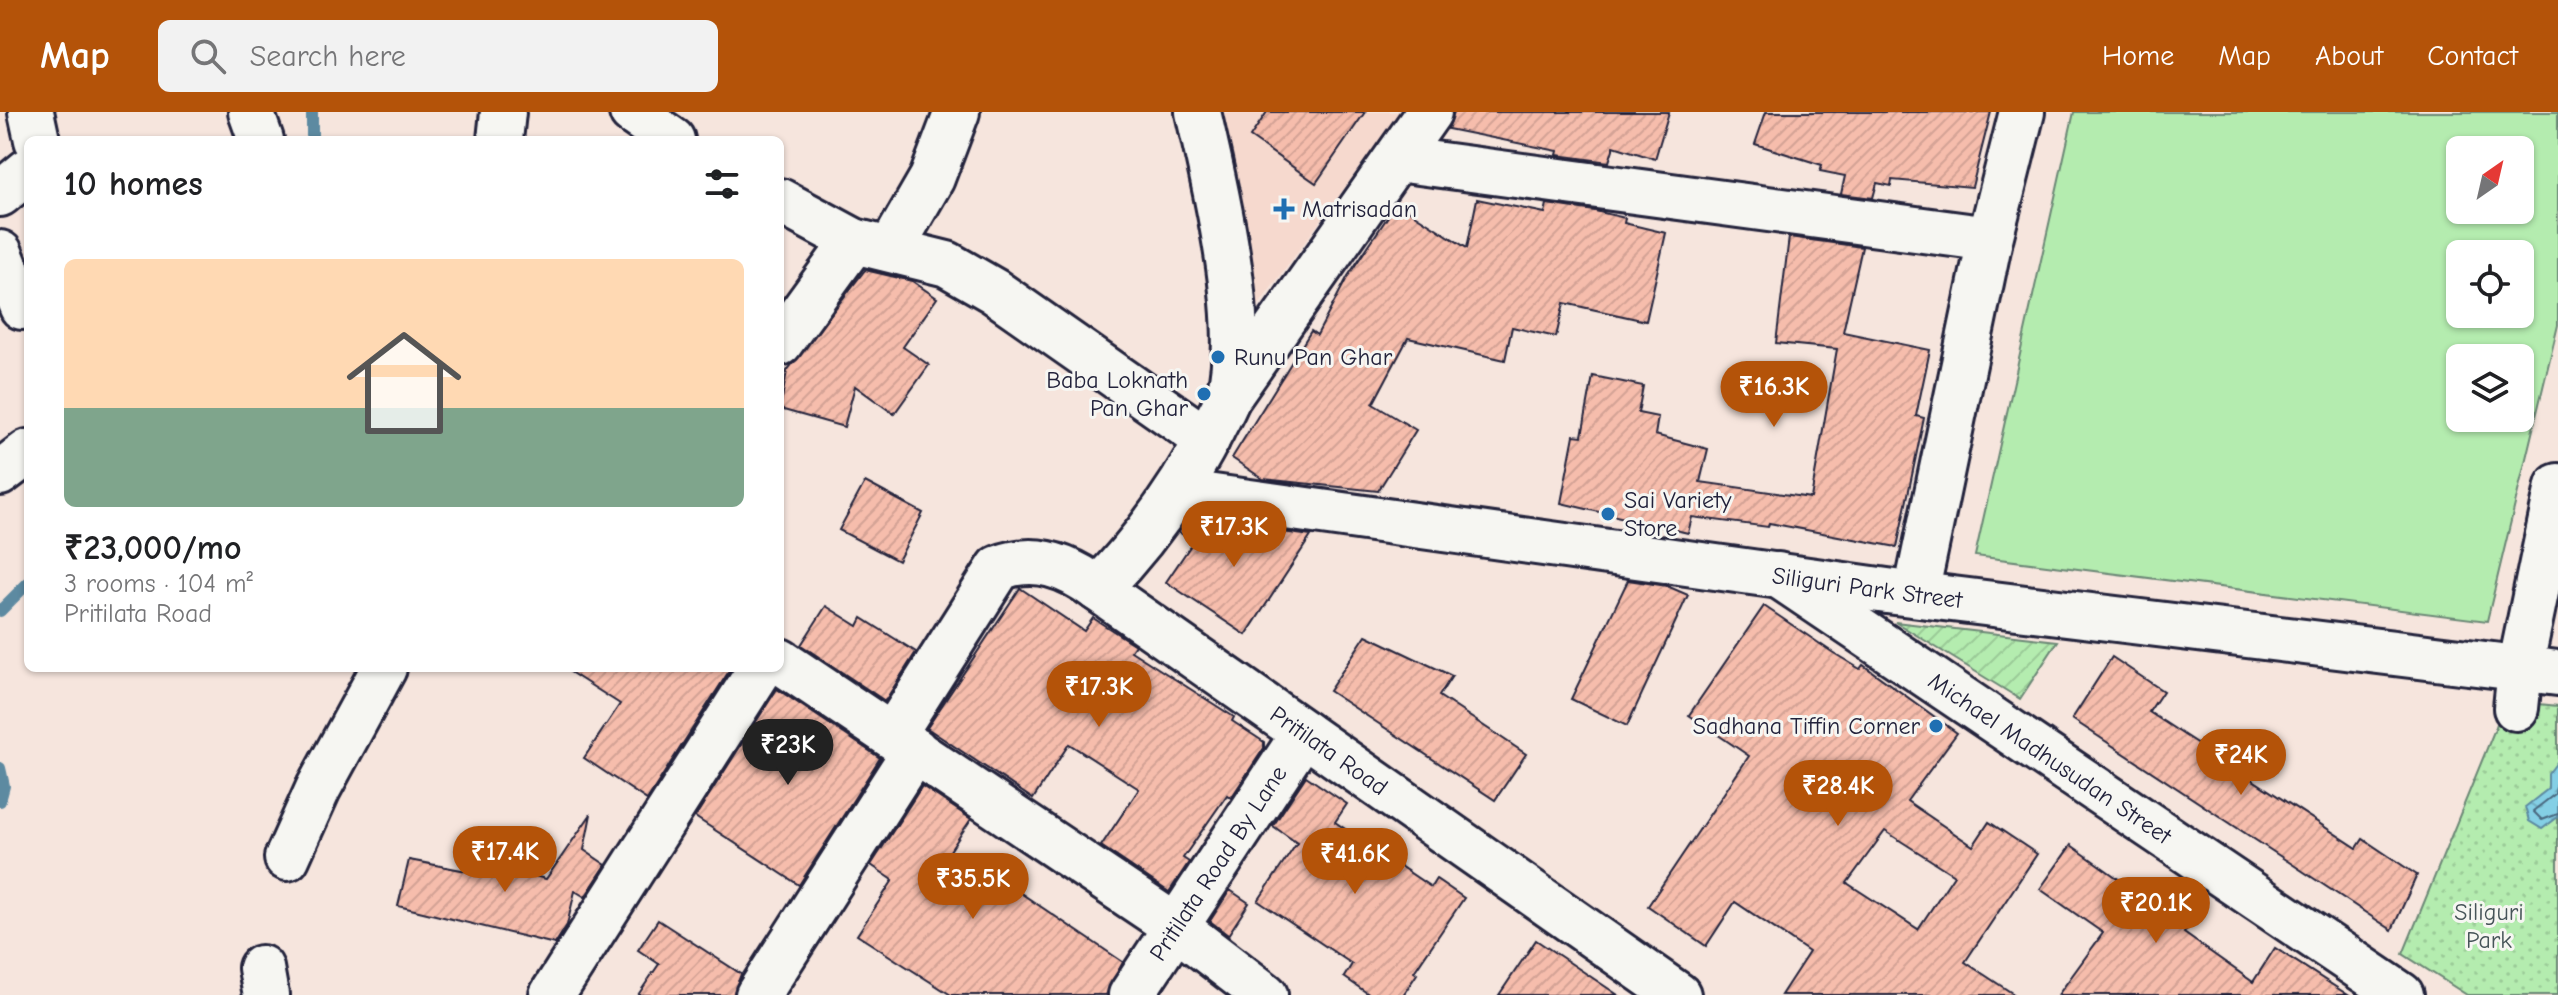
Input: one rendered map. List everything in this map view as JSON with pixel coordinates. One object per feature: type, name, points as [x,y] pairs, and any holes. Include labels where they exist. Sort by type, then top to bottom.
[{"type":"street","points":[[31,112],[36,136]]},
{"type":"street","points":[[251,112],[260,136]]},
{"type":"street","points":[[500,136],[503,112]]},
{"type":"street","points":[[632,112],[666,136]]},
{"type":"street","points":[[784,339],[932,178],[957,112]]},
{"type":"street","points":[[1098,589],[1142,541],[1178,492],[1230,391],[1235,326],[1217,197],[1198,112]]},
{"type":"street","points":[[1216,421],[1429,112]]},
{"type":"street","points":[[1916,594],[1990,239],[2022,112]]},
{"type":"street","points":[[1397,159],[1990,239]]},
{"type":"street","points":[[0,194],[24,174]]},
{"type":"street","points":[[784,203],[873,245],[947,264],[1216,421]]},
{"type":"street","points":[[0,253],[22,307]]},
{"type":"street","points":[[0,473],[24,455]]},
{"type":"street","points":[[2531,684],[2558,486]]},
{"type":"street","name":"Siliguri Park Street","points":[[1178,492],[1916,594],[2531,684]]},
{"type":"street","name":"Pritilata Road","points":[[904,742],[999,568],[1029,560],[1066,568],[1678,995]]},
{"type":"street","name":"Michael Madhusudan Street","points":[[1778,575],[2382,990]]},
{"type":"street","points":[[784,664],[1175,926],[1265,995]]},
{"type":"street","points":[[287,858],[318,789],[382,672]]},
{"type":"street","points":[[552,995],[758,672]]},
{"type":"street","name":"Pritilata Road By Lane","points":[[1131,995],[1304,733]]},
{"type":"street","points":[[758,995],[904,742]]},
{"type":"shaded area","name":"Matrisadan","points":[[1220,112],[1400,112],[1258,306]]},
{"type":"green space","points":[[2074,112],[2558,112],[2558,325],[2534,425],[2534,344],[2446,344],[2446,432],[2532,432],[2487,621],[1975,556]]},
{"type":"green space","points":[[1895,622],[2058,641],[2020,699]]},
{"type":"green space","name":"Siliguri Park","points":[[2529,703],[2558,706],[2558,995],[2467,995],[2403,954],[2501,714]]},
{"type":"water","points":[[2558,761],[2558,817],[2542,829],[2529,821],[2525,807],[2548,789],[2548,774]]},
{"type":"building","points":[[1267,112],[1365,112],[1316,183],[1250,137]]},
{"type":"building","points":[[1454,112],[1669,112],[1655,159],[1614,146],[1609,162],[1557,155],[1558,151],[1448,129]]},
{"type":"building","points":[[1766,112],[1991,112],[1972,187],[1892,180],[1891,186],[1877,183],[1873,198],[1841,194],[1845,176],[1820,171],[1822,165],[1755,144]]},
{"type":"building","points":[[1477,199],[1545,213],[1547,204],[1595,211],[1625,218],[1624,223],[1666,233],[1646,321],[1564,303],[1556,337],[1512,327],[1505,360],[1408,338],[1373,404],[1416,430],[1378,491],[1263,479],[1232,458],[1311,331],[1317,335],[1348,276],[1397,203],[1467,248]]},
{"type":"building","points":[[1789,237],[1862,247],[1843,332],[1930,350],[1916,416],[1924,418],[1897,547],[1769,523],[1768,527],[1692,517],[1688,533],[1561,503],[1574,435],[1582,436],[1593,376],[1643,386],[1638,413],[1658,417],[1655,435],[1708,449],[1700,482],[1811,498],[1837,349],[1776,343]]},
{"type":"building","points":[[865,270],[912,281],[937,298],[903,347],[929,365],[894,414],[855,386],[844,427],[784,410],[787,371]]},
{"type":"building","points":[[865,482],[923,513],[898,561],[839,530]]},
{"type":"building","points":[[1188,519],[1311,536],[1246,635],[1166,582],[1193,542],[1179,532]]},
{"type":"building","points":[[1628,580],[1667,586],[1688,595],[1627,726],[1571,699]]},
{"type":"building","points":[[1020,588],[1084,631],[1093,618],[1135,645],[1131,651],[1234,717],[1232,721],[1264,742],[1264,748],[1231,798],[1227,795],[1183,858],[1189,862],[1169,892],[1101,846],[1139,789],[1069,744],[1033,799],[927,728]]},
{"type":"building","points":[[826,606],[858,626],[862,618],[916,652],[885,701],[801,645]]},
{"type":"building","points":[[1764,606],[1860,669],[1863,665],[1957,733],[1907,801],[1973,846],[1989,822],[2037,854],[1965,962],[2015,995],[1781,995],[1809,952],[1735,902],[1706,946],[1648,906],[1749,756],[1689,715]],"holes":[[[1885,831],[1954,875],[1918,929],[1847,883]]]},
{"type":"building","points":[[1366,635],[1452,676],[1439,696],[1526,754],[1495,800],[1329,691]]},
{"type":"building","points":[[2112,657],[2163,691],[2149,712],[2357,848],[2363,839],[2417,875],[2392,930],[2072,719]]},
{"type":"building","points":[[570,672],[728,672],[647,800],[584,758],[620,704]]},
{"type":"building","points":[[777,689],[880,758],[799,885],[695,817]]},
{"type":"building","points":[[1306,776],[1347,804],[1335,822],[1431,887],[1436,879],[1464,898],[1414,972],[1417,974],[1403,995],[1370,995],[1344,977],[1352,964],[1258,901],[1297,843],[1273,826]]},
{"type":"building","points":[[922,786],[971,819],[944,860],[1005,901],[1013,888],[1123,962],[1106,995],[951,995],[857,935],[893,880],[871,865]]},
{"type":"building","points":[[591,814],[584,850],[606,865],[585,897],[575,891],[567,925],[555,944],[398,906],[409,860],[493,876],[496,866],[546,879]]},
{"type":"building","points":[[2071,845],[2134,890],[2137,885],[2154,896],[2191,924],[2184,933],[2253,982],[2275,948],[2348,995],[2058,995],[2103,933],[2040,889]]},
{"type":"building","points":[[1230,890],[1249,903],[1228,935],[1210,921]]},
{"type":"building","points":[[658,920],[741,974],[733,995],[638,995],[659,964],[638,950]]},
{"type":"building","points":[[1536,940],[1618,995],[1499,995]]},
{"type":"waterway","points":[[312,112],[312,136]]},
{"type":"waterway","points":[[0,611],[24,587]]},
{"type":"waterway","points":[[0,768],[4,786],[0,801]]},
{"type":"place","name":"Matrisadan","points":[[1284,209]]},
{"type":"place","name":"Runu Pan Ghar","points":[[1218,357]]},
{"type":"place","name":"Baba Loknath Pan Ghar","points":[[1204,394]]},
{"type":"place","name":"Sai Variety Store","points":[[1608,514]]},
{"type":"place","name":"Sadhana Tiffin Corner","points":[[1936,726]]}]
